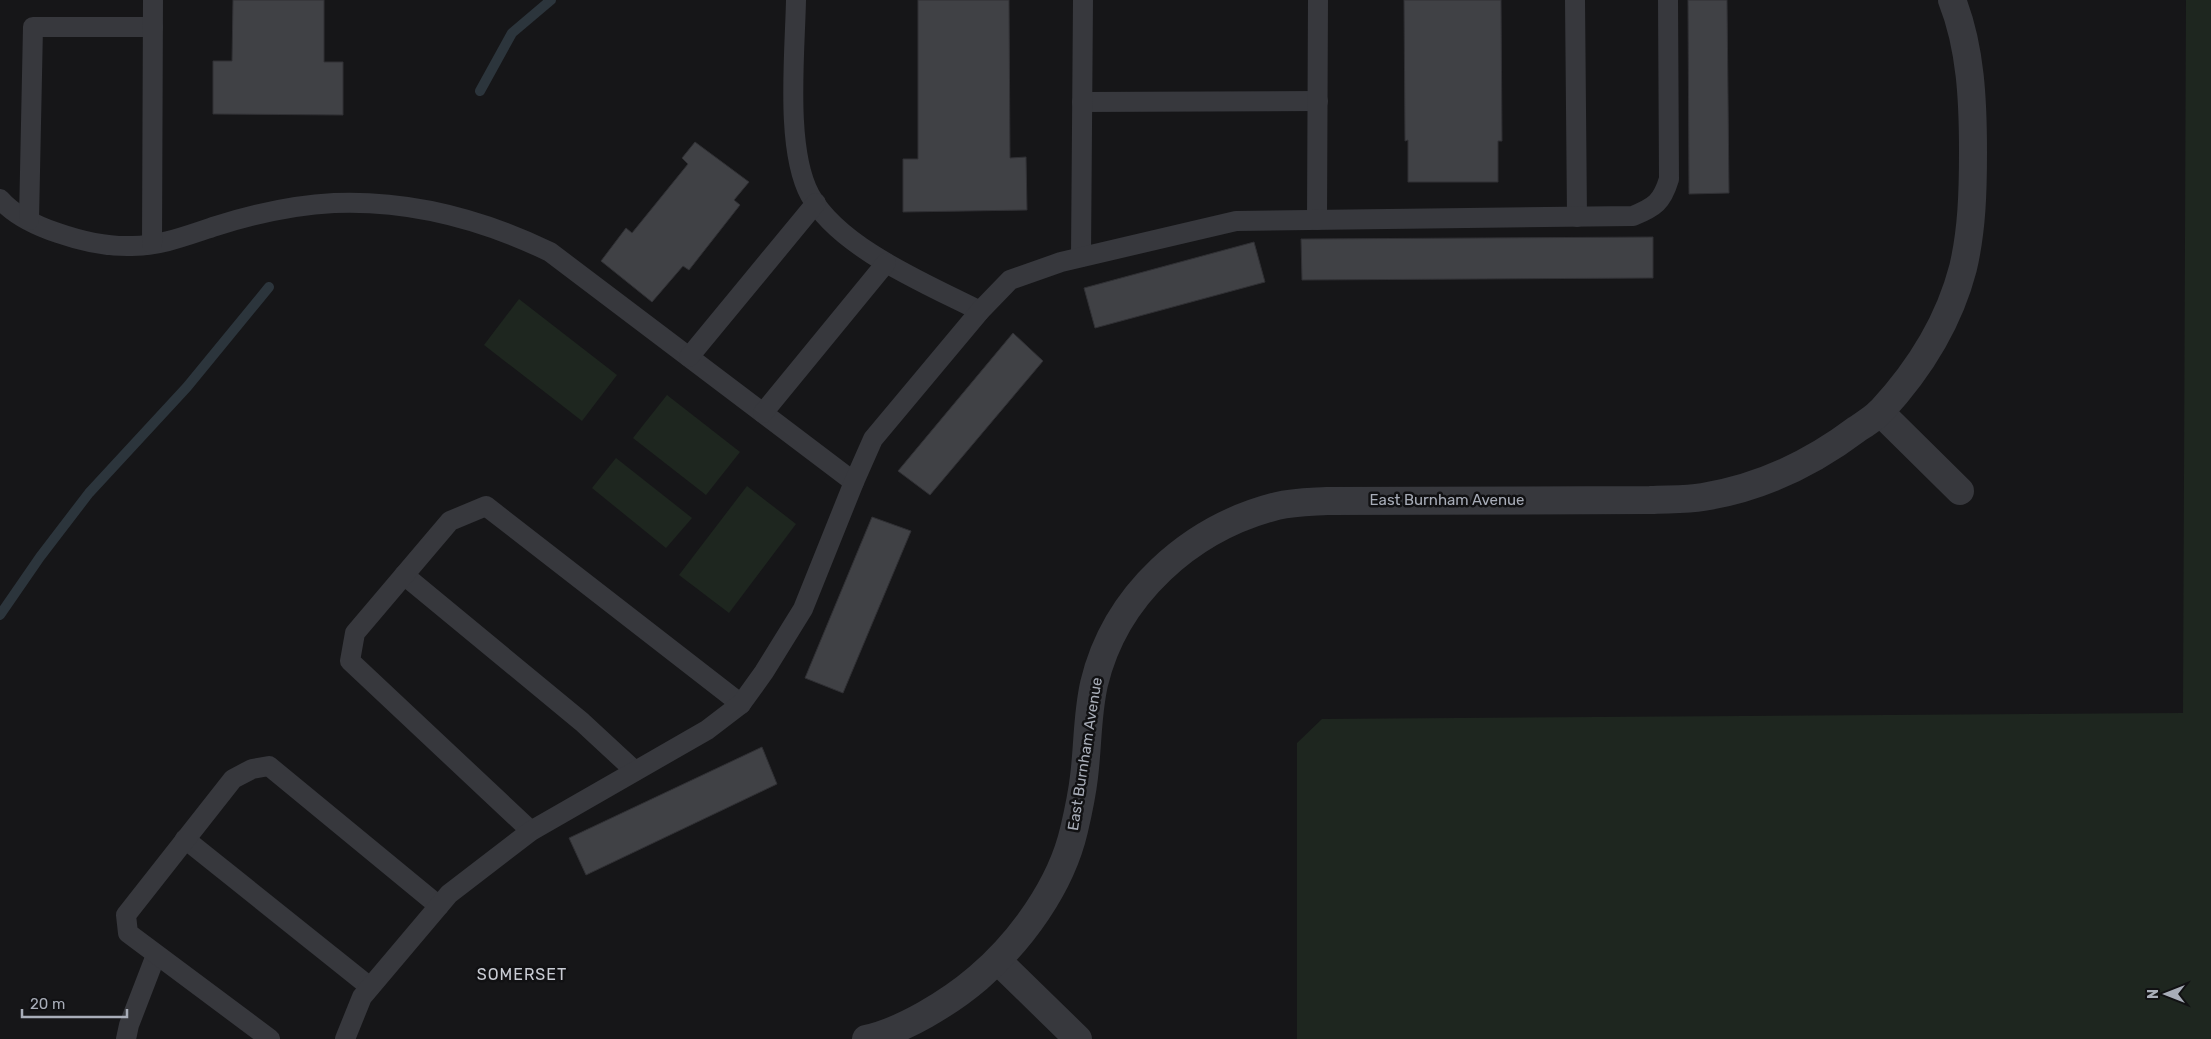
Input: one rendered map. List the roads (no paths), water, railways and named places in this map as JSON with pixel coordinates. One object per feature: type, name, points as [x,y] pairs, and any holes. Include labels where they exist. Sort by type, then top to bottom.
[{"type":"street","name":"East Burnham Avenue","points":[[866,1039],[918,1019],[960,994],[998,961],[1031,922],[1056,878],[1074,832],[1084,777],[1086,727],[1092,692],[1107,642],[1131,604],[1158,571],[1191,544],[1234,520],[1269,509],[1327,501],[1650,500],[1703,497],[1753,484],[1803,465],[1846,438],[1880,412],[1921,362],[1946,316],[1962,269],[1972,215],[1973,122],[1970,69],[1952,0]]},
{"type":"street","points":[[1880,412],[1960,491]]},
{"type":"street","points":[[998,961],[1078,1039]]},
{"type":"lane","points":[[152,244],[153,0]]},
{"type":"lane","points":[[796,0],[794,125],[798,161],[810,195],[833,224],[886,262],[980,311]]},
{"type":"lane","points":[[1081,257],[1083,0]]},
{"type":"lane","points":[[1317,220],[1318,0]]},
{"type":"lane","points":[[1575,0],[1577,217]]},
{"type":"lane","points":[[345,1039],[362,997],[449,894],[532,831],[707,730],[740,704],[764,672],[804,609],[873,439],[980,311],[1010,280],[1081,257],[1236,220],[1633,216],[1652,209],[1664,194],[1669,179],[1668,0]]},
{"type":"lane","points":[[29,220],[33,27],[153,27]]},
{"type":"lane","points":[[1082,102],[1318,101]]},
{"type":"lane","points":[[3,208],[43,228],[85,242],[131,246],[175,241],[273,210],[334,203],[394,204],[455,215],[510,233],[550,252],[854,482]]},
{"type":"lane","points":[[689,357],[816,203]]},
{"type":"lane","points":[[763,413],[886,262]]},
{"type":"lane","points":[[532,831],[350,661],[355,633],[450,521],[486,506],[740,704]]},
{"type":"lane","points":[[404,576],[582,722],[635,771]]},
{"type":"lane","points":[[270,1039],[247,1032],[156,954],[128,933],[126,915],[233,779],[252,768],[269,766],[439,906]]},
{"type":"lane","points":[[185,839],[370,987]]},
{"type":"lane","points":[[126,1039],[129,1025],[156,954]]},
{"type":"waterway","points":[[480,91],[512,33],[551,0]]},
{"type":"waterway","points":[[0,615],[40,557],[89,493],[187,387],[269,287]]},
{"type":"district","name":"SOMERSET","points":[[522,974]]}]
